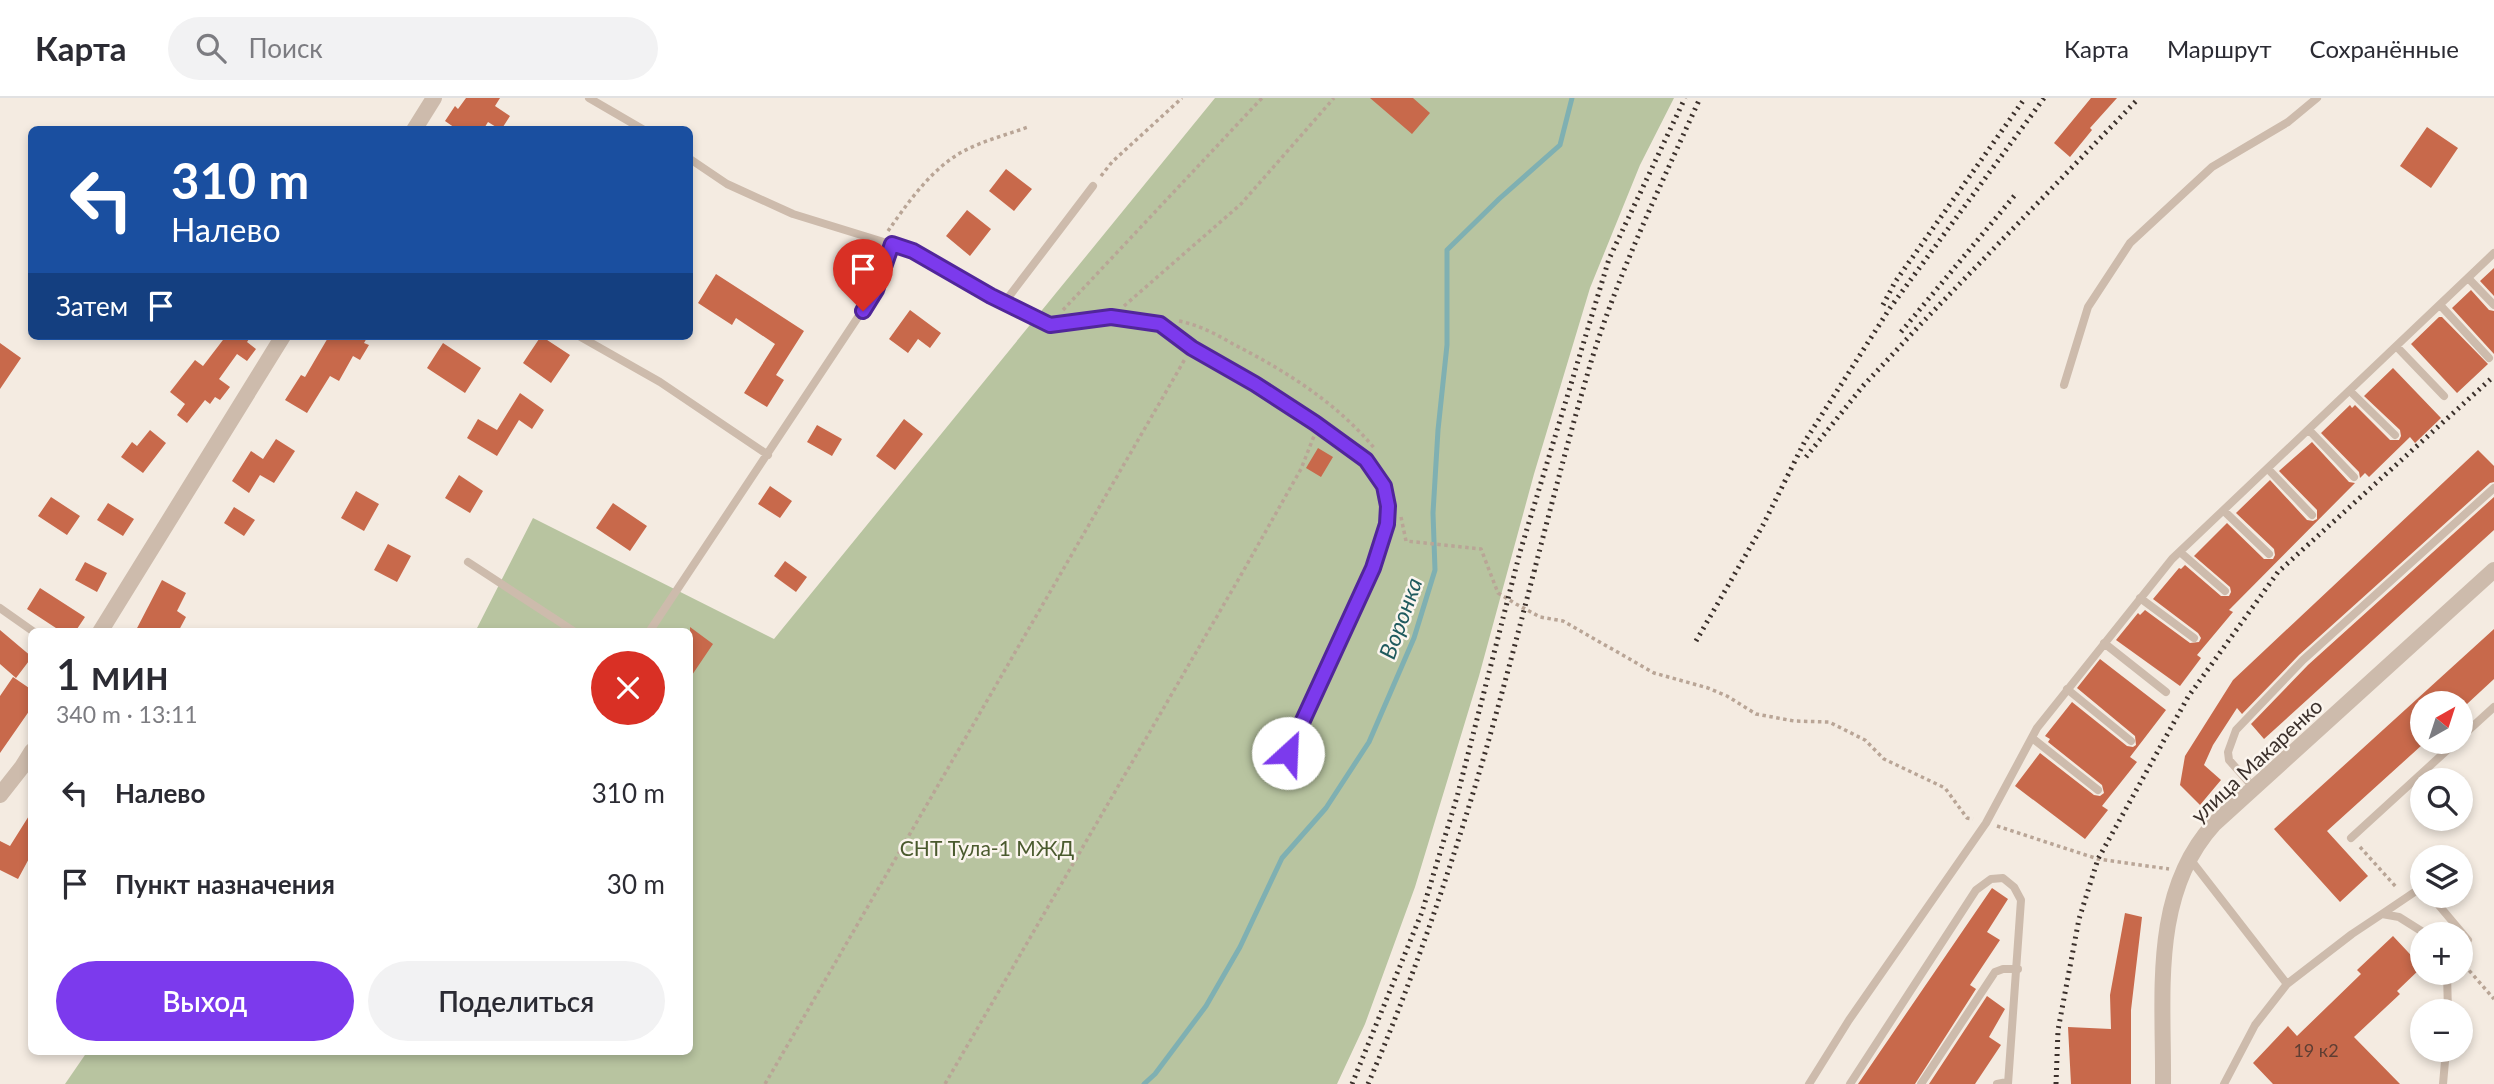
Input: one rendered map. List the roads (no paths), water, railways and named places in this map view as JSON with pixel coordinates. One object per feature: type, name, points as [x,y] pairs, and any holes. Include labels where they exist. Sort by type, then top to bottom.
[{"type":"street","points":[[416,126],[434,98]]},
{"type":"street","points":[[102,628],[281,340]]},
{"type":"street","name":"улица Макаренко","points":[[2163,1084],[2164,943],[2173,900],[2199,841],[2494,570]]},
{"type":"street","points":[[0,795],[28,757]]},
{"type":"lane","points":[[589,98],[637,126]]},
{"type":"lane","points":[[2064,385],[2088,307],[2130,243],[2212,167],[2288,122],[2316,98]]},
{"type":"lane","points":[[693,161],[727,184],[793,214],[913,251],[1004,303],[1050,325],[1111,317],[1160,324],[1192,348],[1315,423],[1366,460],[1381,478],[1387,496],[1387,524],[1373,568],[1278,774]]},
{"type":"lane","points":[[1004,303],[1093,186]]},
{"type":"lane","points":[[652,628],[876,290],[892,244]]},
{"type":"lane","points":[[1809,1084],[1849,1020],[1986,823],[2037,728],[2140,597],[2180,552],[2494,253]]},
{"type":"lane","points":[[2469,279],[2494,305]]},
{"type":"lane","points":[[2441,306],[2489,358]]},
{"type":"lane","points":[[586,340],[660,382],[768,455]]},
{"type":"lane","points":[[2397,347],[2444,396]]},
{"type":"lane","points":[[2350,391],[2395,435]]},
{"type":"lane","points":[[2309,430],[2354,477]]},
{"type":"lane","points":[[2268,469],[2312,515]]},
{"type":"lane","points":[[2254,788],[2229,760],[2228,752],[2236,730],[2303,660],[2494,488]]},
{"type":"lane","points":[[2224,511],[2269,554]]},
{"type":"lane","points":[[2180,552],[2225,591]]},
{"type":"lane","points":[[468,562],[569,628]]},
{"type":"lane","points":[[2140,597],[2194,638]]},
{"type":"lane","points":[[0,608],[28,628]]},
{"type":"lane","points":[[2104,643],[2166,691]]},
{"type":"lane","points":[[2067,690],[2131,741]]},
{"type":"lane","points":[[2473,726],[2494,707]]},
{"type":"lane","points":[[2032,738],[2098,790]]},
{"type":"lane","points":[[2351,838],[2443,754]]},
{"type":"lane","points":[[2187,865],[2287,984]]},
{"type":"lane","points":[[1850,1084],[1976,890],[1990,879],[2003,878],[2014,887],[2021,900],[2018,969],[2007,1083],[1997,1084]]},
{"type":"lane","points":[[2224,1084],[2255,1025],[2287,984],[2352,934],[2410,895]]},
{"type":"lane","points":[[2441,908],[2453,922]]},
{"type":"lane","points":[[2382,914],[2399,917],[2410,924]]},
{"type":"lane","points":[[1921,1084],[1995,972],[2018,969]]},
{"type":"lane","points":[[2443,1084],[2445,1062]]},
{"type":"waterway","name":"Воронка","points":[[1144,1084],[1155,1074],[1206,1006],[1240,947],[1282,858],[1326,808],[1369,742],[1414,638],[1435,570],[1433,513],[1447,345],[1447,250],[1560,145],[1572,98]]},
{"type":"railway","points":[[1352,1084],[1422,912],[1457,797],[1520,552],[1609,259],[1685,98]]},
{"type":"railway","points":[[1368,1084],[1414,968],[1468,810],[1509,668],[1576,413],[1602,328],[1641,228],[1700,98]]},
{"type":"railway","points":[[1883,305],[1895,282],[2025,98]]},
{"type":"railway","points":[[1696,641],[1763,525],[1805,441],[1890,308],[2044,98]]},
{"type":"railway","points":[[1806,457],[1863,386],[2139,98]]},
{"type":"railway","points":[[1901,332],[2015,195]]},
{"type":"railway","points":[[2056,1084],[2058,1030],[2079,919],[2098,859],[2188,697],[2278,572],[2494,376]]},
{"type":"park label","name":"СНТ Тула-1 МЖД","points":[[987,847]]}]
